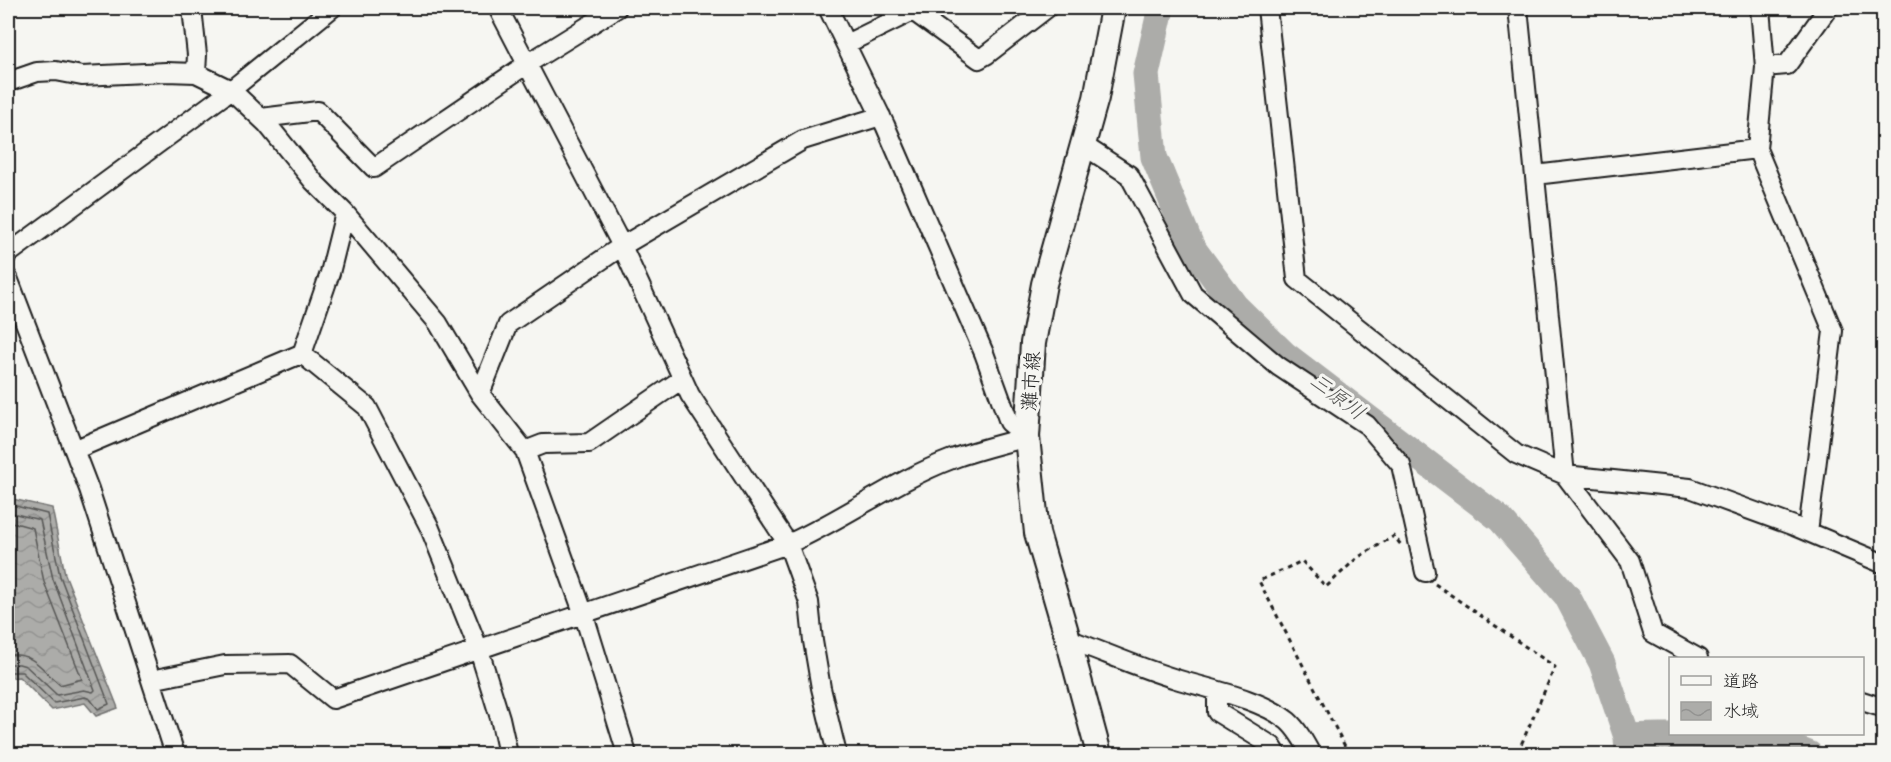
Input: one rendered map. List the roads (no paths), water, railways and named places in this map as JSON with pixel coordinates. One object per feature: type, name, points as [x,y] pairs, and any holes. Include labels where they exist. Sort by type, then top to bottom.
[{"type":"main road","name":"灘市線","points":[[1099,754],[1037,533],[1027,437],[1033,343],[1044,285],[1095,98],[1113,8]]},
{"type":"street","points":[[192,8],[197,55],[196,73]]},
{"type":"street","points":[[8,254],[231,90],[332,8]]},
{"type":"street","points":[[498,8],[622,246],[682,379],[788,544],[809,602],[813,641],[837,754]]},
{"type":"street","points":[[261,118],[318,111],[374,168],[527,64],[617,8]]},
{"type":"street","points":[[828,8],[881,116],[984,353],[1009,422],[1027,437]]},
{"type":"street","points":[[846,44],[913,11],[979,58],[986,56],[1047,8]]},
{"type":"street","points":[[1267,8],[1297,279],[1516,454],[1565,475],[1690,488],[1809,532],[1884,564]]},
{"type":"street","points":[[1518,8],[1565,475],[1630,561],[1653,633],[1696,657]]},
{"type":"street","points":[[1761,8],[1765,67],[1757,149],[1833,331],[1809,532]]},
{"type":"street","points":[[1765,67],[1787,65],[1828,8]]},
{"type":"street","points":[[8,82],[37,72],[56,71],[82,76],[196,73],[231,90],[261,118],[438,323],[480,394],[525,451],[583,612],[627,754]]},
{"type":"street","points":[[480,394],[507,324],[622,246],[803,140],[881,116]]},
{"type":"street","points":[[1083,145],[1129,176],[1193,294],[1278,366],[1367,425],[1401,465],[1425,572]]},
{"type":"street","points":[[1535,175],[1757,149]]},
{"type":"street","points":[[74,450],[303,353],[330,273],[345,213]]},
{"type":"street","points":[[8,278],[89,489],[175,754]]},
{"type":"street","points":[[303,353],[323,373],[367,407],[429,526],[479,650],[500,718],[508,754]]},
{"type":"street","points":[[525,451],[543,444],[589,443],[682,379]]},
{"type":"street","points":[[151,680],[225,665],[290,664],[333,699],[788,544],[893,487],[951,460],[1027,437]]},
{"type":"street","points":[[1068,639],[1174,679],[1272,710],[1289,722],[1302,737],[1311,754]]},
{"type":"street","points":[[1216,691],[1217,712],[1272,746],[1277,754]]},
{"type":"street","points":[[1864,700],[1884,708]]},
{"type":"water","points":[[8,498],[52,508],[65,574],[118,708],[96,716],[85,703],[52,710],[19,677],[8,678]]},
{"type":"waterway","name":"三原川","points":[[1161,8],[1146,74],[1154,157],[1191,246],[1235,306],[1284,354],[1500,519],[1567,596],[1602,663],[1627,737],[1628,754]]},
{"type":"waterway","points":[[1627,737],[1742,738],[1809,754]]}]
